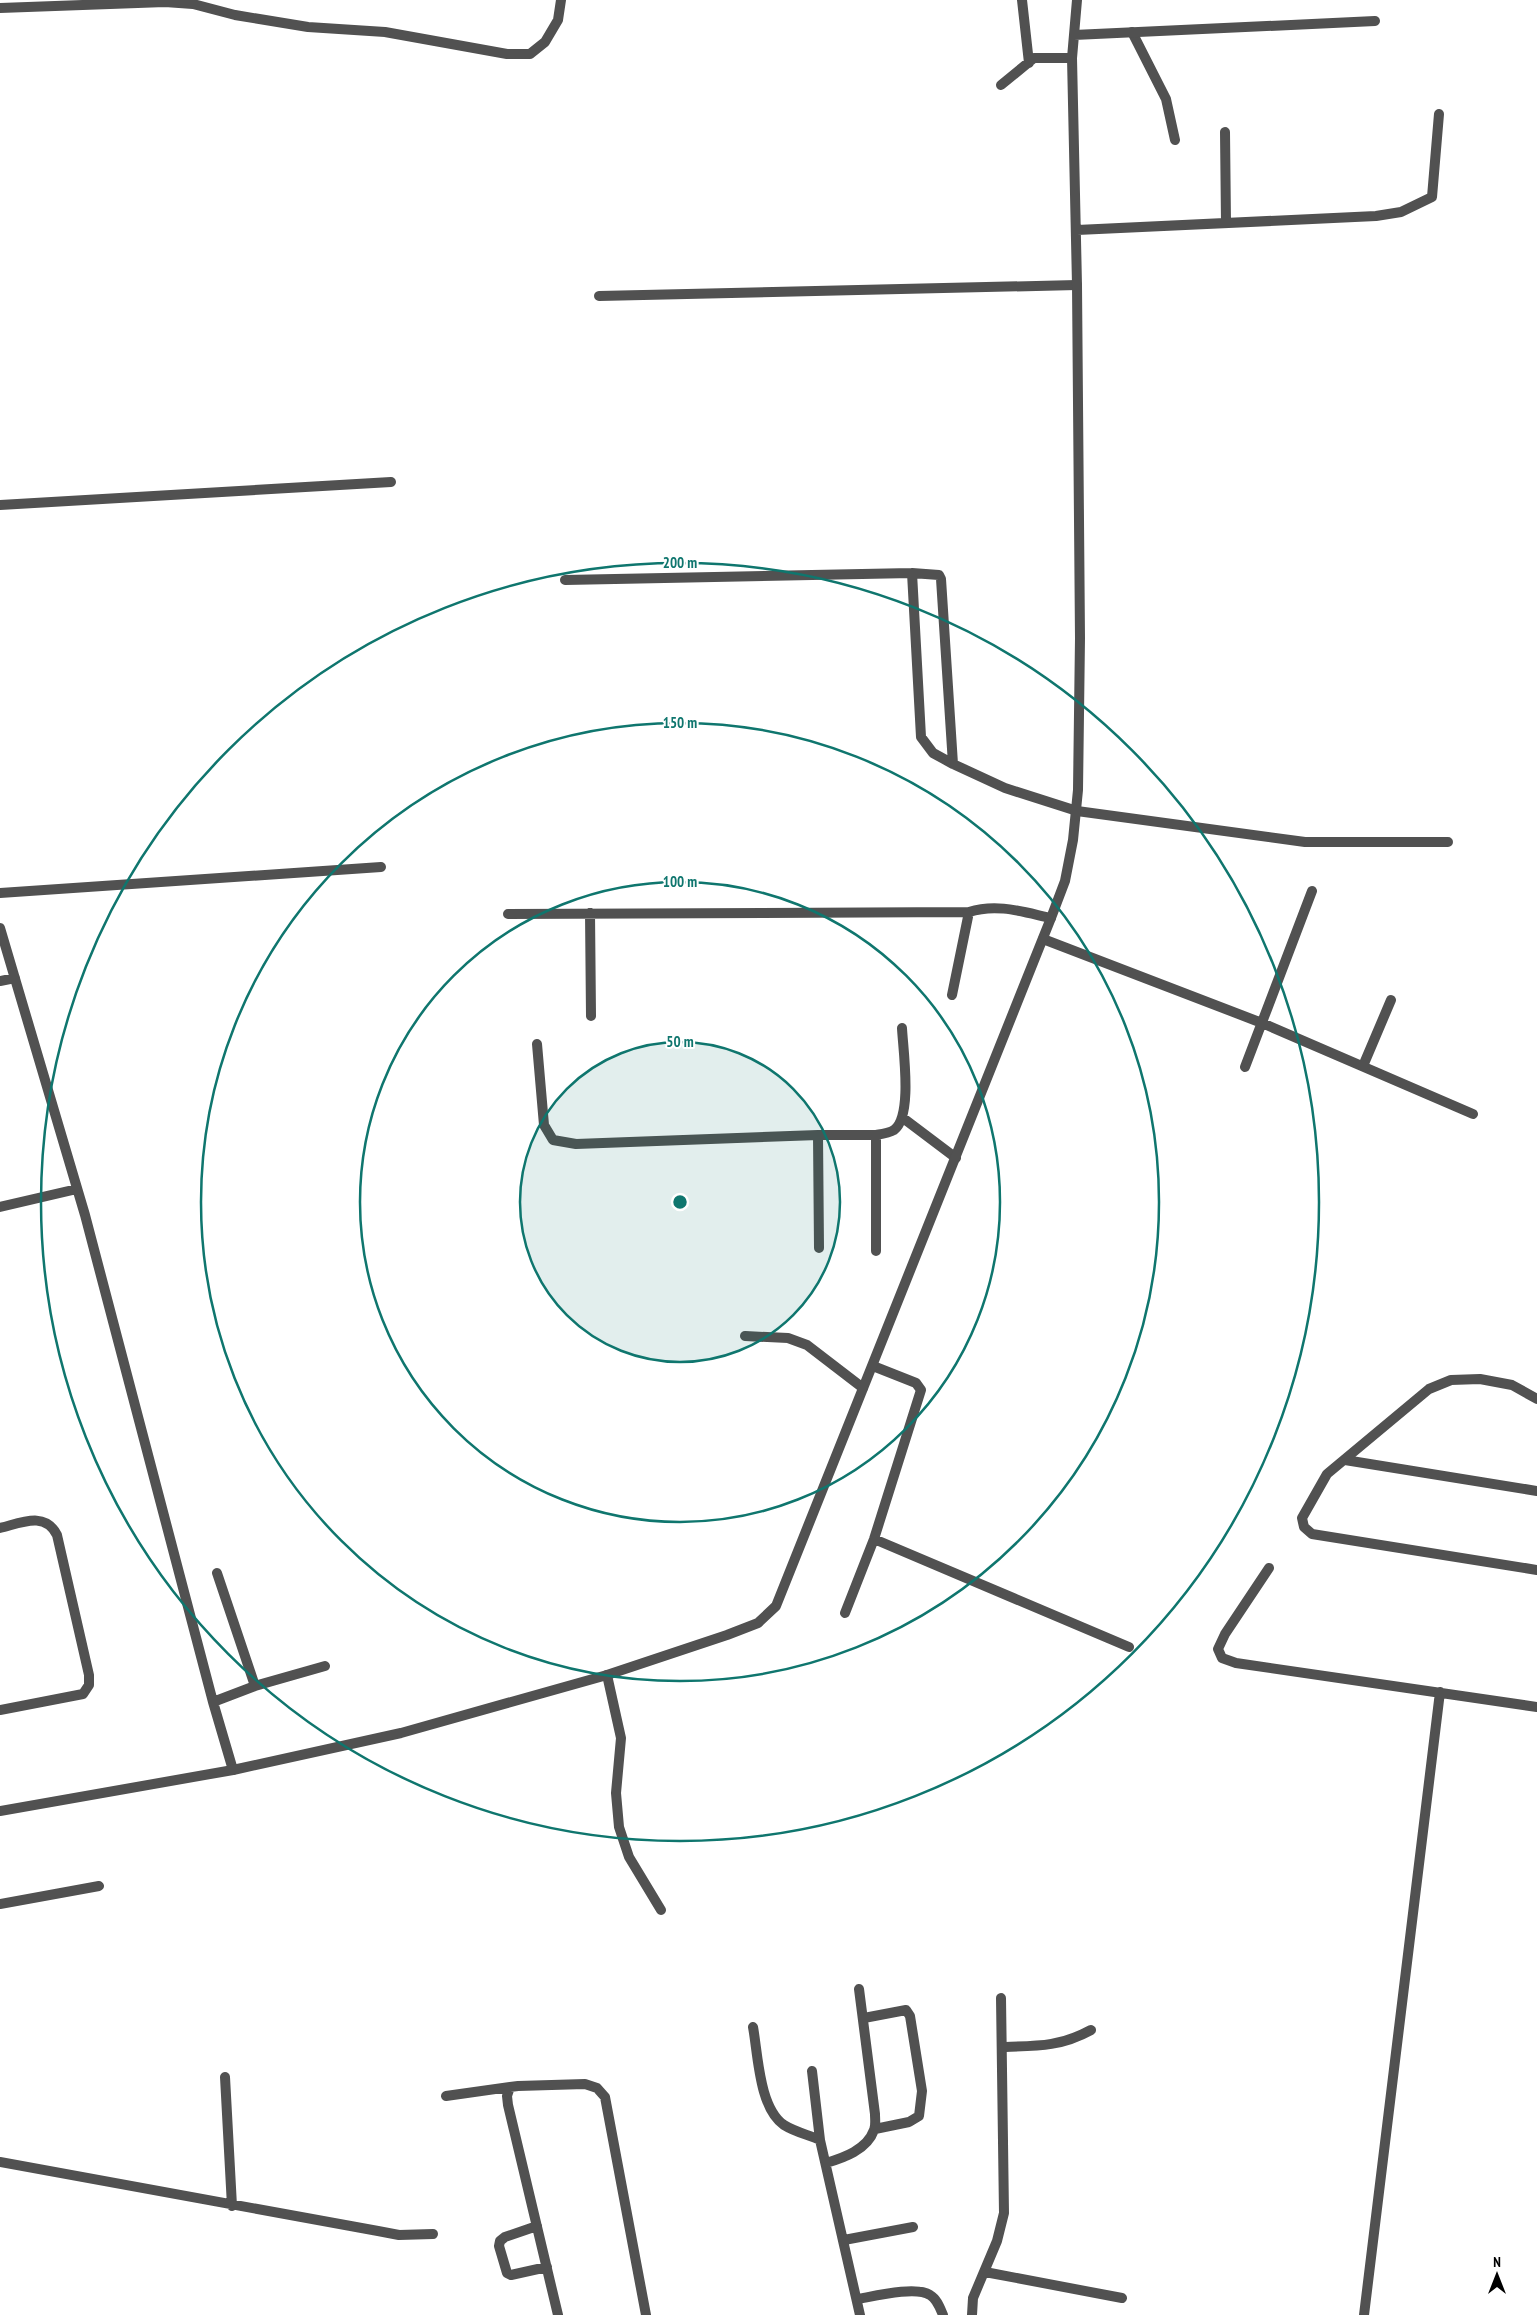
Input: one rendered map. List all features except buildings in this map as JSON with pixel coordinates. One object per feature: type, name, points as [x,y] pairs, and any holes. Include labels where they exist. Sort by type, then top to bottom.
[{"type":"street","points":[[0,8],[165,2],[202,3],[235,15],[308,27],[384,32],[507,54],[530,54],[545,42],[558,20],[561,0]]},
{"type":"street","points":[[1022,0],[1029,62]]},
{"type":"street","points":[[0,1811],[233,1770],[402,1733],[607,1675],[758,1623],[776,1606],[1065,881],[1077,811],[1080,638],[1077,230],[1072,58],[1077,0]]},
{"type":"street","points":[[1074,35],[1375,21]]},
{"type":"street","points":[[1132,32],[1166,99],[1175,140]]},
{"type":"street","points":[[1001,85],[1034,58],[1072,58]]},
{"type":"street","points":[[1077,230],[1376,216],[1401,212],[1419,205],[1432,196],[1439,114]]},
{"type":"street","points":[[1225,132],[1226,223]]},
{"type":"street","points":[[599,296],[1077,285]]},
{"type":"street","points":[[0,505],[391,482]]},
{"type":"street","points":[[912,573],[921,737],[932,753],[952,764],[1006,788],[1077,811],[1304,842],[1448,842]]},
{"type":"street","points":[[565,580],[934,573],[942,579],[952,764]]},
{"type":"street","points":[[0,892],[381,867]]},
{"type":"street","points":[[1245,1067],[1312,891]]},
{"type":"street","points":[[508,914],[969,912],[983,907],[996,907],[1051,918]]},
{"type":"street","points":[[952,995],[969,912]]},
{"type":"street","points":[[590,913],[591,1016]]},
{"type":"street","points":[[0,928],[77,1189],[213,1702],[233,1770]]},
{"type":"street","points":[[1043,939],[1262,1023],[1473,1114]]},
{"type":"street","points":[[0,981],[15,978]]},
{"type":"street","points":[[1363,1066],[1391,1000]]},
{"type":"street","points":[[537,1044],[544,1125],[553,1140],[576,1144],[818,1135],[876,1135],[894,1130],[903,1118],[905,1072],[902,1028]]},
{"type":"street","points":[[903,1118],[956,1158]]},
{"type":"street","points":[[818,1135],[819,1248]]},
{"type":"street","points":[[876,1135],[876,1251]]},
{"type":"street","points":[[0,1207],[77,1189]]},
{"type":"street","points":[[745,1336],[788,1338],[807,1345],[863,1388]]},
{"type":"street","points":[[845,1613],[874,1539],[921,1390],[916,1383],[873,1366]]},
{"type":"street","points":[[1537,1399],[1512,1386],[1480,1379],[1452,1380],[1429,1389],[1327,1474],[1302,1518],[1304,1527],[1312,1534],[1537,1570]]},
{"type":"street","points":[[1345,1460],[1537,1491]]},
{"type":"street","points":[[0,1528],[35,1520],[52,1525],[57,1535],[89,1675],[88,1685],[83,1694],[0,1710]]},
{"type":"street","points":[[874,1539],[1129,1647]]},
{"type":"street","points":[[1269,1568],[1225,1634],[1218,1648],[1222,1658],[1236,1663],[1537,1707]]},
{"type":"street","points":[[217,1573],[255,1686]]},
{"type":"street","points":[[213,1702],[255,1686],[325,1666]]},
{"type":"street","points":[[607,1675],[621,1738],[616,1793],[619,1827],[629,1857],[661,1910]]},
{"type":"street","points":[[1364,2315],[1440,1692]]},
{"type":"street","points":[[0,1904],[99,1886]]},
{"type":"street","points":[[826,2164],[848,2157],[868,2141],[875,2130],[864,2018],[859,1990]]},
{"type":"street","points":[[972,2315],[973,2298],[997,2241],[1004,2213],[1001,1998]]},
{"type":"street","points":[[864,2018],[906,2010],[910,2016],[922,2091],[919,2116],[909,2122],[875,2130]]},
{"type":"street","points":[[753,2027],[764,2095],[773,2112],[783,2124],[820,2140]]},
{"type":"street","points":[[1002,2047],[1050,2045],[1072,2040],[1090,2030]]},
{"type":"street","points":[[812,2071],[820,2140],[858,2298],[860,2315]]},
{"type":"street","points":[[225,2077],[232,2206]]},
{"type":"street","points":[[446,2096],[510,2087],[585,2084],[597,2088],[605,2097],[646,2315]]},
{"type":"street","points":[[510,2087],[507,2096],[508,2105],[558,2315]]},
{"type":"street","points":[[0,2162],[232,2206],[399,2234],[433,2234]]},
{"type":"street","points":[[537,2226],[505,2237],[500,2241],[499,2246],[507,2273],[511,2275],[547,2267]]},
{"type":"street","points":[[844,2240],[913,2227]]},
{"type":"street","points":[[985,2272],[1122,2298]]},
{"type":"street","points":[[858,2298],[919,2291],[930,2295],[937,2302],[943,2315]]}]
